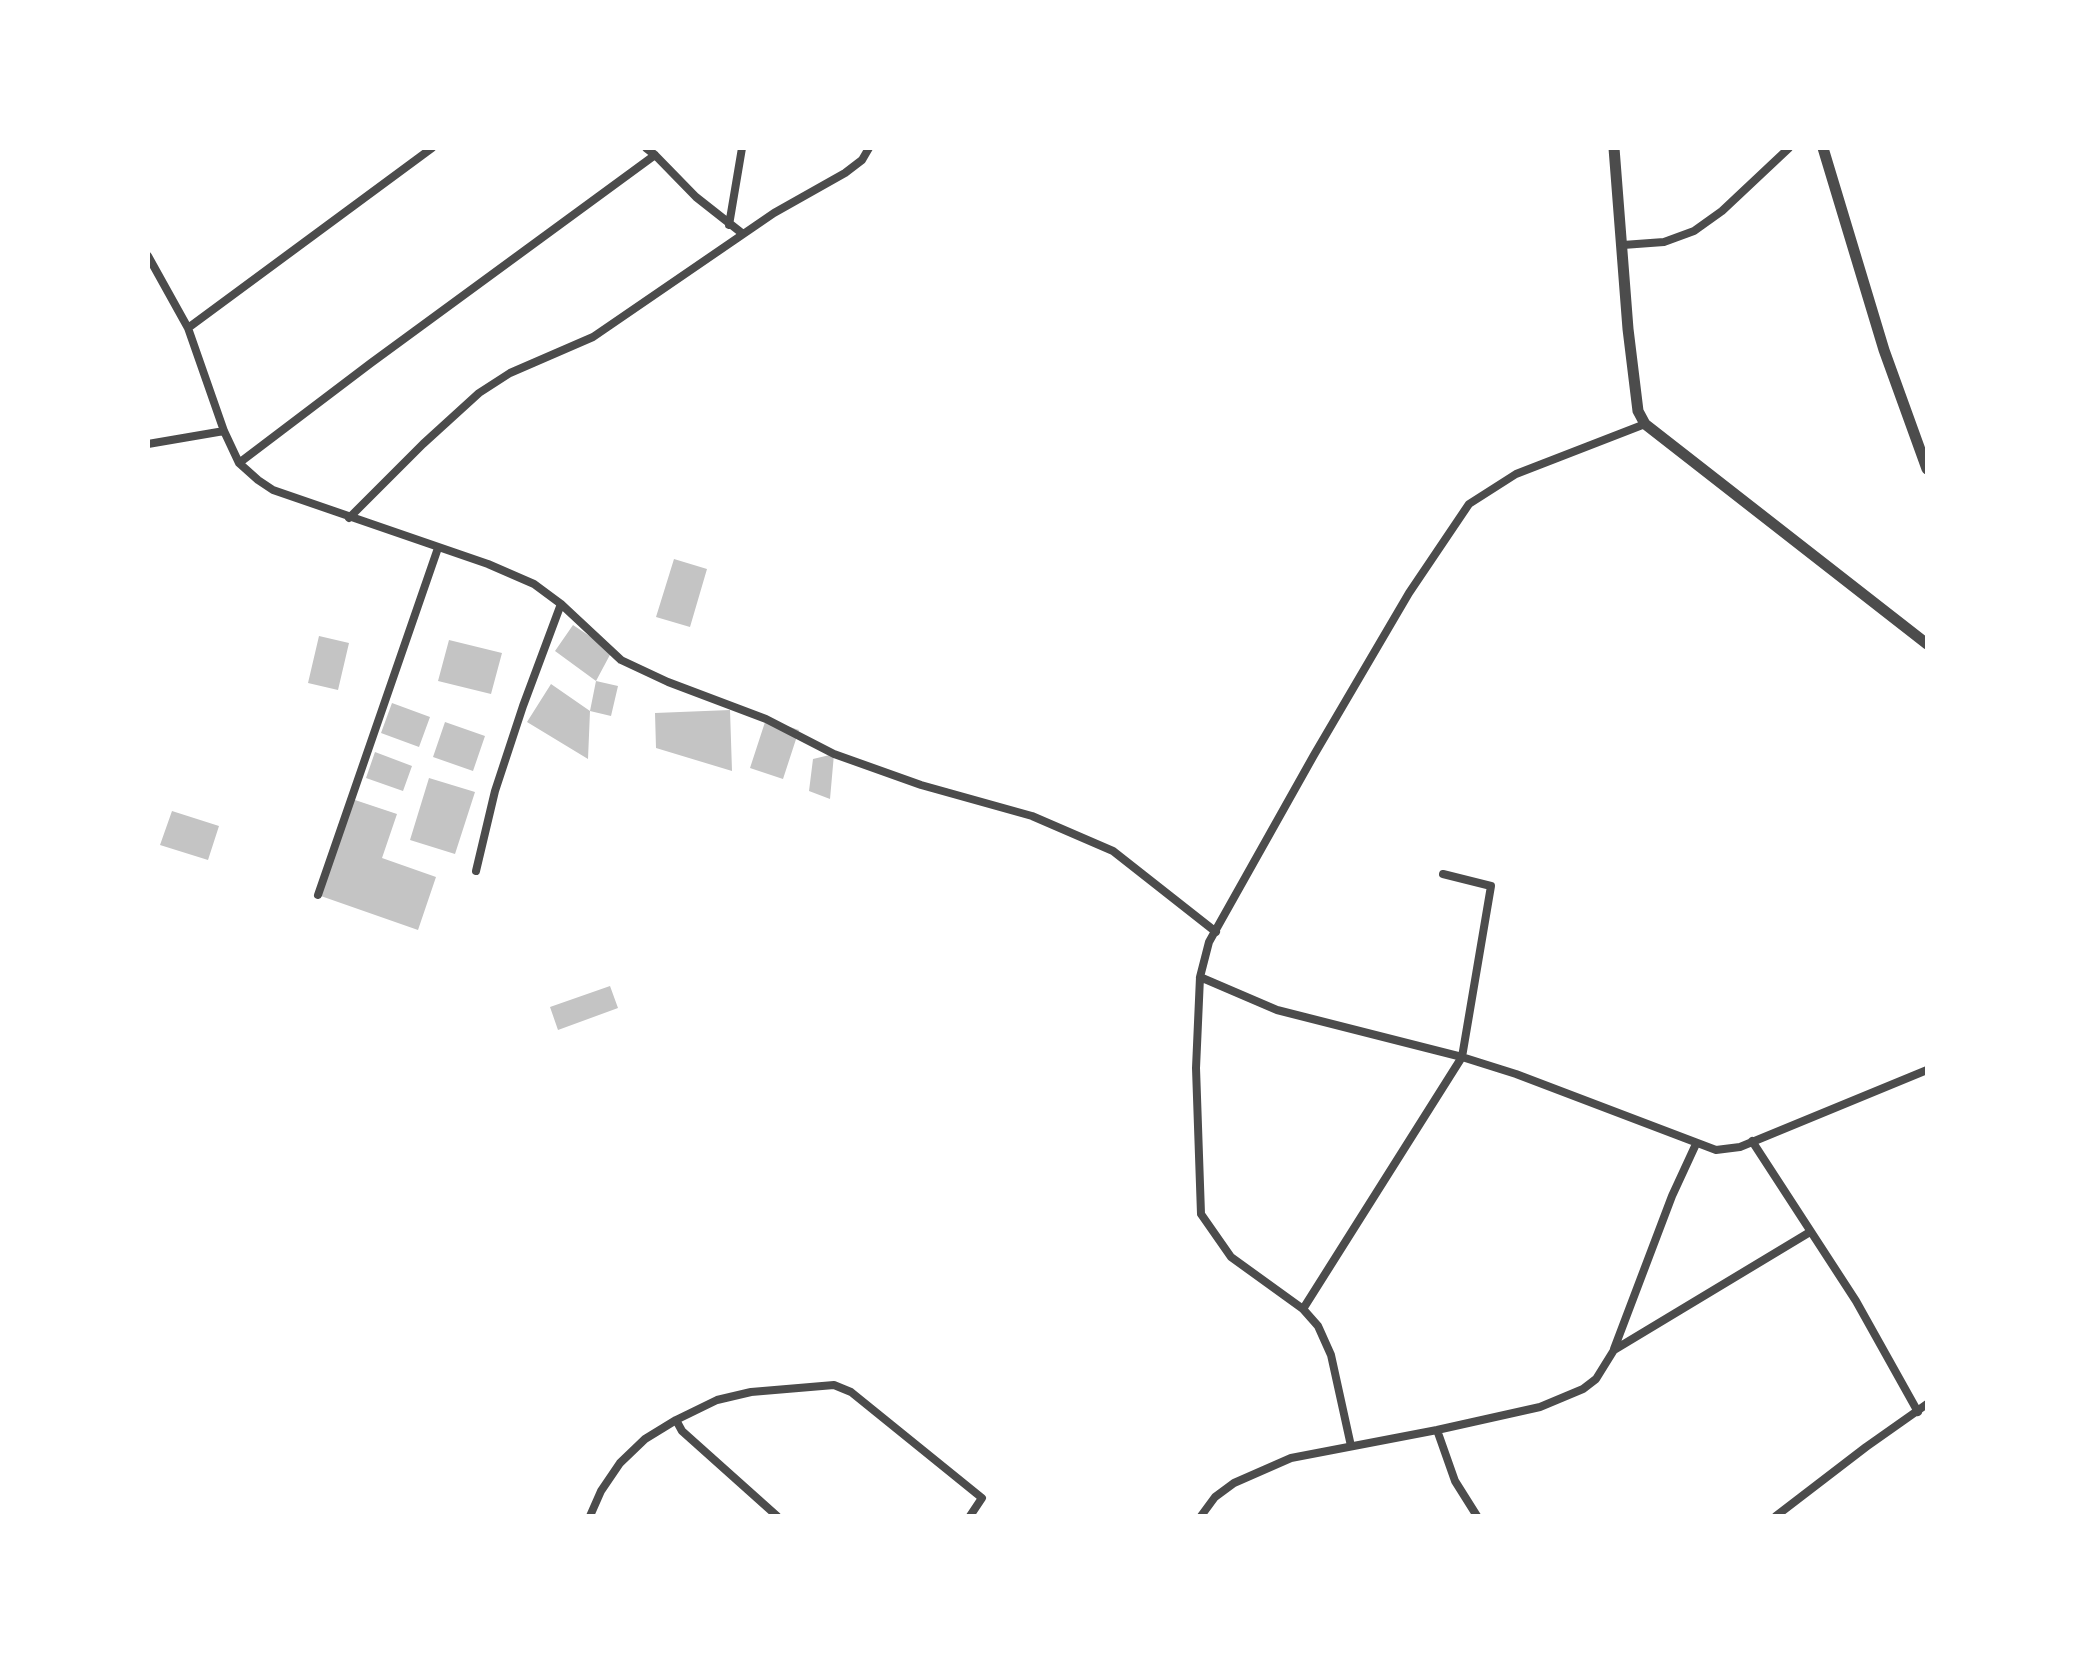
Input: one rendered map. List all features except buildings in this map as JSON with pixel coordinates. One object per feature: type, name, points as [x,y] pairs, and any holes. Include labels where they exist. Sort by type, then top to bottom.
[{"type":"street","points":[[188,328],[432,148]]},
{"type":"street","points":[[646,148],[686,187],[743,234]]},
{"type":"street","points":[[729,225],[742,148]]},
{"type":"street","points":[[349,518],[479,393],[510,373],[593,337],[801,196],[845,173],[862,160],[869,148]]},
{"type":"street","points":[[1614,148],[1628,329],[1638,411],[1645,424],[1927,644]]},
{"type":"street","points":[[1623,245],[1664,242],[1694,231],[1722,211],[1789,148]]},
{"type":"street","points":[[1823,148],[1884,350],[1927,469]]},
{"type":"street","points":[[239,463],[655,155]]},
{"type":"street","points":[[148,256],[188,328],[224,431],[239,463],[273,490],[488,564],[534,584],[561,604],[621,660],[668,682],[766,719],[834,754],[877,771],[1032,816],[1113,851],[1216,932]]},
{"type":"street","points":[[1351,1446],[1331,1355],[1318,1326],[1303,1309],[1231,1257],[1201,1214],[1196,1068],[1200,977],[1209,942],[1401,606],[1469,504],[1516,474],[1645,424]]},
{"type":"street","points":[[148,444],[224,431]]},
{"type":"street","points":[[318,895],[438,548]]},
{"type":"street","points":[[476,871],[495,791],[561,604]]},
{"type":"street","points":[[1303,1309],[1462,1057],[1491,886],[1443,874]]},
{"type":"street","points":[[1200,977],[1277,1010],[1462,1057],[1516,1074],[1716,1150],[1740,1147],[1927,1070]]},
{"type":"street","points":[[1752,1141],[1856,1301],[1918,1412]]},
{"type":"street","points":[[1201,1516],[1215,1497],[1234,1483],[1291,1458],[1540,1407],[1583,1389],[1596,1379],[1614,1350],[1672,1196],[1696,1144]]},
{"type":"street","points":[[1614,1350],[1810,1232]]},
{"type":"street","points":[[590,1516],[601,1491],[620,1463],[645,1439],[676,1420],[717,1400],[751,1392],[834,1385],[851,1392],[982,1498],[970,1516]]},
{"type":"street","points":[[1776,1516],[1927,1404]]},
{"type":"street","points":[[676,1420],[682,1431],[777,1516]]},
{"type":"street","points":[[1437,1430],[1455,1481],[1477,1516]]}]
